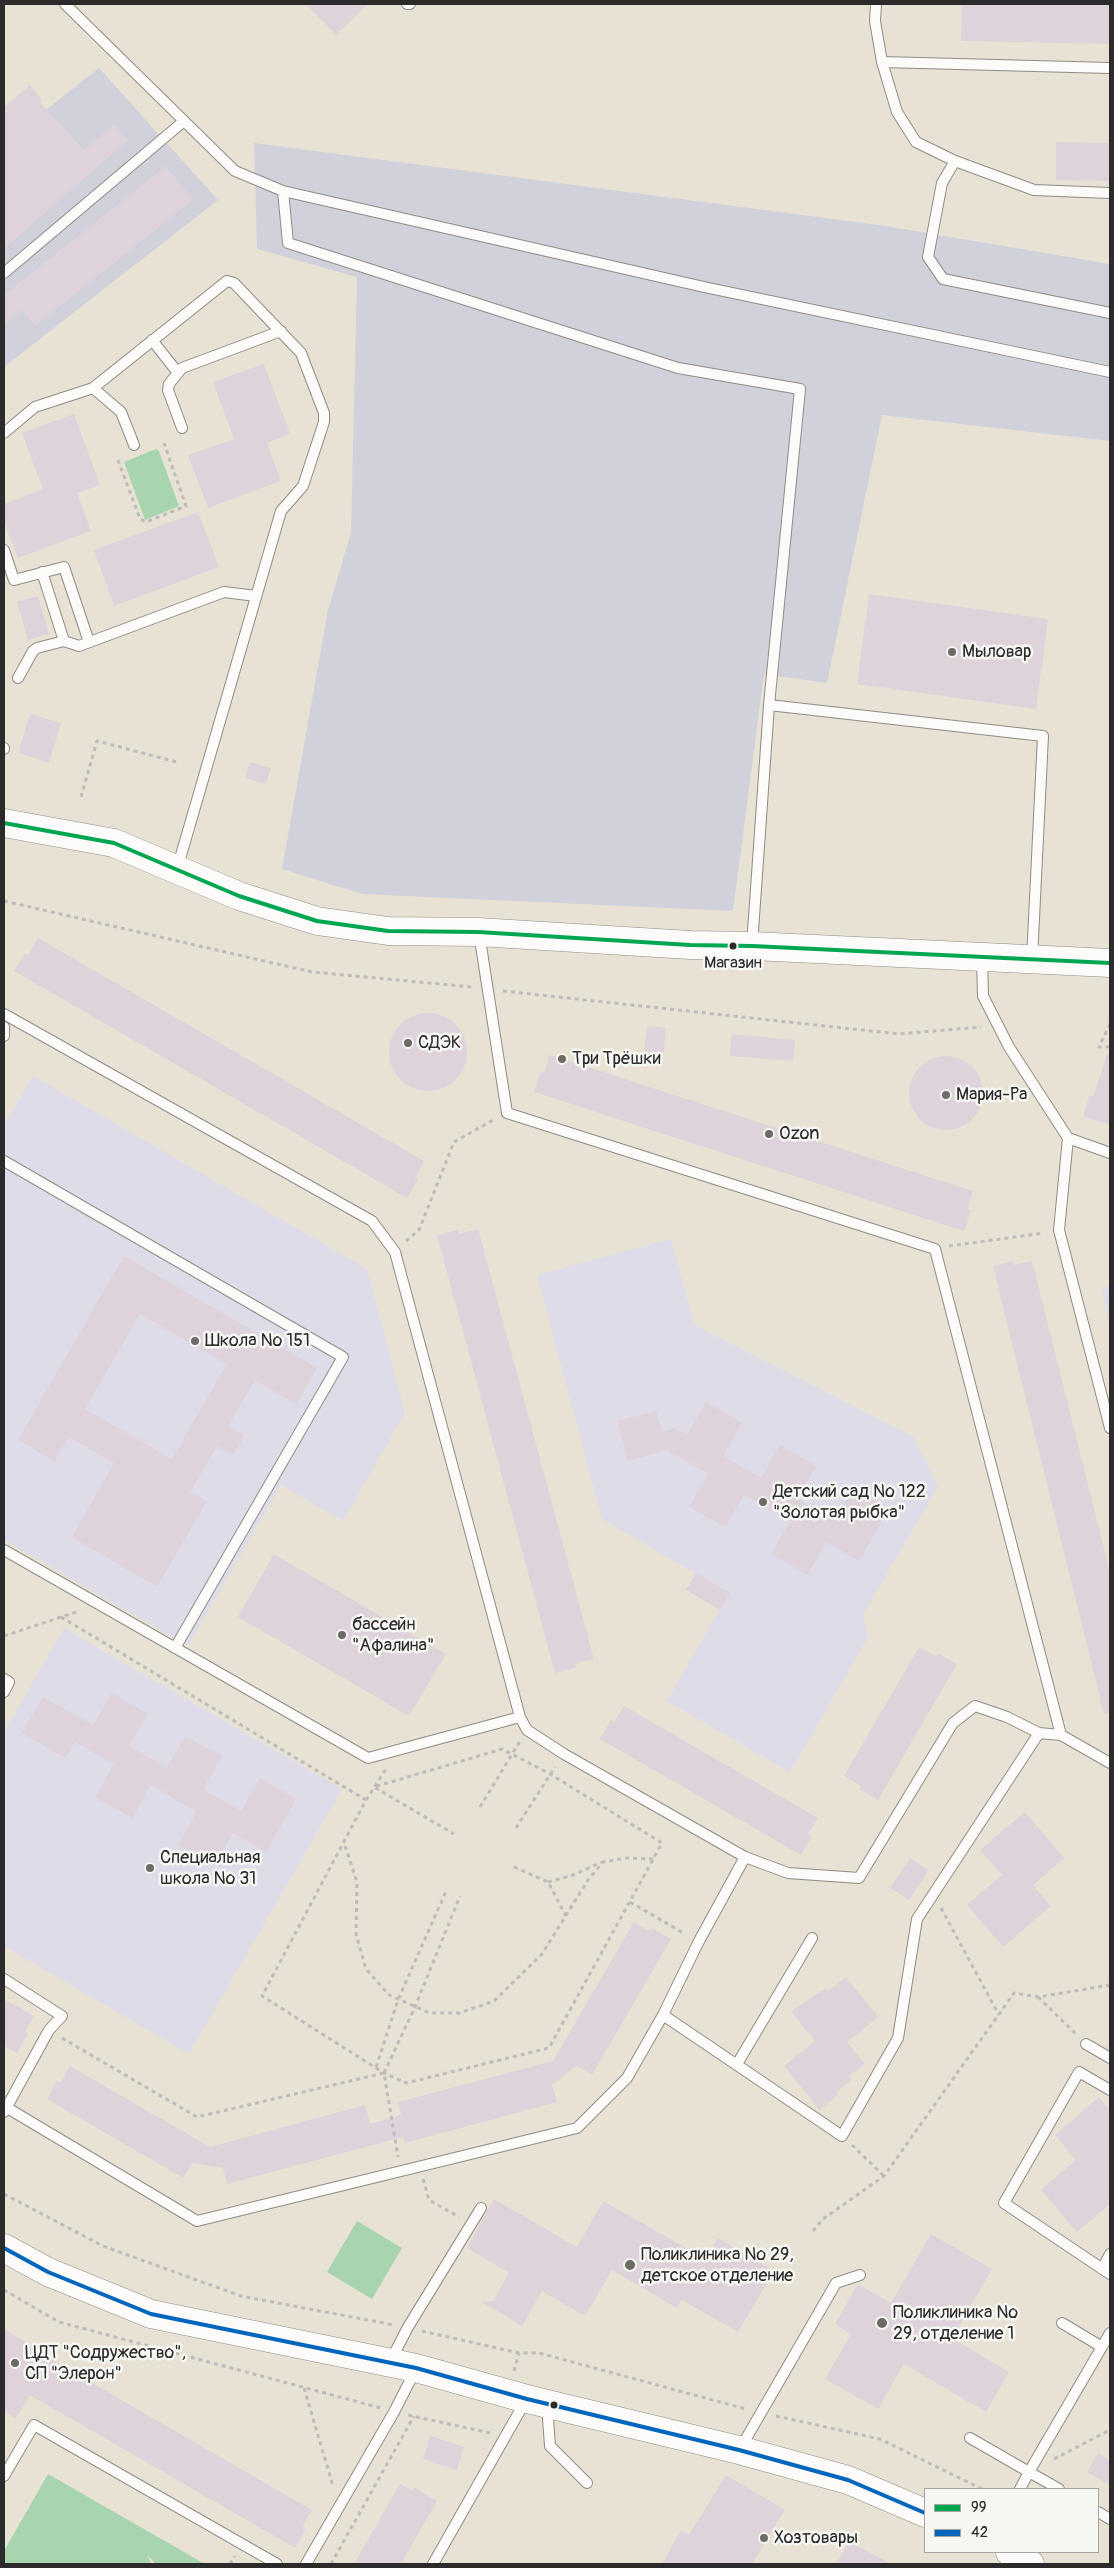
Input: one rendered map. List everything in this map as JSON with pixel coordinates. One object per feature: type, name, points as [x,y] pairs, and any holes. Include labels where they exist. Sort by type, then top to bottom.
[{"type":"main road","points":[[4,822],[114,843],[239,896],[317,921],[388,931],[478,932],[690,945],[752,946],[1110,963]]},
{"type":"main road","points":[[4,2248],[48,2272],[151,2314],[416,2368],[537,2401],[739,2450],[848,2480],[924,2513]]},
{"type":"main road","points":[[1012,2553],[1030,2564]]},
{"type":"lane","points":[[65,4],[235,171],[283,190],[704,287],[1110,372]]},
{"type":"lane","points":[[876,4],[875,21],[882,62],[897,112],[916,142],[955,161],[1034,190],[1110,193]]},
{"type":"lane","points":[[882,62],[1110,68]]},
{"type":"lane","points":[[4,272],[184,121]]},
{"type":"lane","points":[[955,161],[942,183],[928,257],[943,279],[1110,313]]},
{"type":"lane","points":[[283,190],[288,243],[678,368],[800,389],[769,705],[752,946]]},
{"type":"lane","points":[[4,433],[35,407],[92,388],[230,280],[301,353],[324,418],[304,486],[281,511],[177,870]]},
{"type":"lane","points":[[182,428],[168,390],[169,384],[185,366],[280,331]]},
{"type":"lane","points":[[152,340],[178,373]]},
{"type":"lane","points":[[92,388],[122,412],[134,445]]},
{"type":"lane","points":[[4,550],[14,580],[61,566],[66,570],[90,642]]},
{"type":"lane","points":[[42,572],[64,641]]},
{"type":"lane","points":[[18,678],[34,649],[64,641],[80,646],[224,592],[256,596]]},
{"type":"lane","points":[[769,705],[1043,736],[1032,960]]},
{"type":"lane","points":[[478,932],[507,1113],[935,1248],[1061,1735]]},
{"type":"lane","points":[[982,958],[983,996],[1009,1048],[1068,1138],[1110,1153]]},
{"type":"lane","points":[[4,1014],[372,1222],[394,1252],[520,1717],[527,1730],[564,1754],[745,1857],[788,1873],[859,1878],[953,1722],[976,1706],[1007,1717],[1039,1733],[1061,1735],[1110,1763]]},
{"type":"lane","points":[[4,1027],[4,1036]]},
{"type":"lane","points":[[1068,1138],[1059,1230],[1110,1428]]},
{"type":"lane","points":[[4,1161],[343,1357],[175,1648]]},
{"type":"lane","points":[[4,1550],[368,1758],[520,1717]]},
{"type":"lane","points":[[4,1679],[9,1682],[4,1692]]},
{"type":"lane","points":[[663,2015],[842,2136],[898,2038],[917,1919],[1039,1733]]},
{"type":"lane","points":[[4,1979],[62,2016],[49,2030],[5,2109],[197,2221],[577,2128],[627,2078],[663,2015],[699,1942],[745,1857]]},
{"type":"lane","points":[[738,2064],[812,1938]]},
{"type":"lane","points":[[1086,2044],[1110,2058]]},
{"type":"lane","points":[[1110,2090],[1080,2072],[1004,2203],[1106,2272],[1110,2254]]},
{"type":"lane","points":[[390,2362],[408,2327],[481,2208]]},
{"type":"lane","points":[[739,2450],[836,2283],[860,2275]]},
{"type":"lane","points":[[1062,2323],[1102,2347]]},
{"type":"lane","points":[[1021,2488],[1110,2333]]},
{"type":"lane","points":[[306,2564],[394,2412],[416,2368]]},
{"type":"lane","points":[[433,2564],[506,2436],[537,2401]]},
{"type":"lane","points":[[537,2401],[550,2446],[587,2484]]},
{"type":"lane","points":[[4,2476],[34,2424],[277,2564]]},
{"type":"lane","points":[[970,2438],[1056,2488]]},
{"type":"lane","points":[[1099,2513],[1110,2519]]},
{"type":"path","points":[[118,460],[140,519],[146,522],[186,506],[164,443]]},
{"type":"path","points":[[81,797],[96,742],[176,762]]},
{"type":"path","points":[[1110,1024],[1099,1047],[1110,1047]]},
{"type":"path","points":[[394,1252],[419,1230],[454,1142],[475,1128],[507,1113]]},
{"type":"path","points":[[935,1248],[1059,1230]]},
{"type":"path","points":[[4,1636],[98,1604]]},
{"type":"path","points":[[61,1617],[366,1800]]},
{"type":"path","points":[[480,1807],[527,1730]]},
{"type":"path","points":[[374,1787],[502,1749],[550,1774],[662,1843],[549,2048],[406,2083],[384,2073],[262,1996],[344,1845],[366,1800],[374,1787],[400,1750]]},
{"type":"path","points":[[516,1828],[564,1754]]},
{"type":"path","points":[[374,1787],[454,1834]]},
{"type":"path","points":[[344,1845],[357,1882],[356,1934],[366,1969],[389,1995],[430,2013],[459,2013],[494,2001],[542,1954],[588,1880],[603,1862]]},
{"type":"path","points":[[548,1882],[573,1875],[603,1862],[627,1858],[652,1859]]},
{"type":"path","points":[[514,1867],[548,1882],[566,1916]]},
{"type":"path","points":[[376,2067],[398,2000],[447,1889]]},
{"type":"path","points":[[934,1893],[999,2015]]},
{"type":"path","points":[[400,2170],[384,2073],[415,2007],[460,1896]]},
{"type":"path","points":[[630,1902],[699,1942]]},
{"type":"path","points":[[813,2231],[823,2219],[884,2176],[1014,1993],[1038,1997],[1110,1985]]},
{"type":"path","points":[[1038,1997],[1086,2044]]},
{"type":"path","points":[[49,2030],[197,2117],[384,2073]]},
{"type":"path","points":[[842,2136],[884,2176]]},
{"type":"path","points":[[419,2167],[429,2200],[471,2224]]},
{"type":"path","points":[[4,2194],[103,2246],[241,2296],[408,2327],[519,2353],[539,2353],[761,2412],[880,2439],[980,2488]]},
{"type":"path","points":[[4,2290],[59,2322],[394,2412],[506,2436]]},
{"type":"path","points":[[304,2388],[339,2506]]},
{"type":"path","points":[[331,2564],[414,2416]]},
{"type":"path","points":[[1030,2472],[1110,2430]]},
{"type":"shaded area","points":[[99,68],[218,200],[4,367],[4,143]]},
{"type":"shaded area","points":[[254,143],[886,226],[1110,264],[1110,441],[882,415],[827,683],[764,674],[733,911],[362,894],[282,869],[328,610],[351,533],[357,277],[257,249]]},
{"type":"shaded area","name":"Школа № 151","points":[[33,1076],[367,1269],[405,1413],[343,1521],[281,1485],[188,1646],[4,1540],[4,1126]]},
{"type":"shaded area","name":"Детский сад № 122 \"Золотая рыбка\"","points":[[671,1239],[694,1325],[913,1436],[938,1486],[863,1615],[868,1637],[790,1772],[667,1701],[729,1593],[602,1519],[537,1275]]},
{"type":"shaded area","points":[[1110,1285],[1110,1322],[1102,1289]]},
{"type":"shaded area","name":"Специальная школа № 31","points":[[64,1628],[342,1789],[189,2054],[4,1946],[4,1732]]},
{"type":"green space","points":[[156,449],[159,451],[179,506],[145,520],[124,462]]},
{"type":"green space","points":[[357,2221],[402,2248],[372,2299],[327,2272]]},
{"type":"green space","points":[[48,2474],[205,2564],[156,2564],[148,2556],[151,2564],[4,2564],[4,2551]]},
{"type":"building","points":[[306,4],[368,4],[336,35]]},
{"type":"building","points":[[962,4],[1110,4],[1110,44],[961,41]]},
{"type":"building","points":[[30,85],[42,100],[40,102],[84,150],[114,124],[128,140],[4,249],[4,107]]},
{"type":"building","points":[[1056,142],[1110,143],[1110,181],[1056,180]]},
{"type":"building","points":[[166,166],[193,200],[35,326],[22,310],[4,325],[4,295]]},
{"type":"building","points":[[264,364],[290,434],[267,443],[281,481],[208,508],[188,455],[234,439],[213,382]]},
{"type":"building","points":[[74,414],[100,485],[77,493],[91,531],[18,558],[4,521],[4,504],[43,489],[22,433]]},
{"type":"building","points":[[198,512],[219,567],[114,606],[94,550]]},
{"type":"building","name":"Мыловар","points":[[869,594],[1048,619],[1036,709],[857,684]]},
{"type":"building","points":[[38,596],[49,634],[28,640],[17,602]]},
{"type":"building","points":[[30,714],[61,723],[49,763],[18,753]]},
{"type":"building","points":[[250,762],[271,768],[266,784],[245,778]]},
{"type":"building","points":[[38,938],[424,1161],[415,1178],[418,1180],[407,1198],[14,971],[25,953],[28,955]]},
{"type":"building","points":[[428,1013],[443,1016],[456,1024],[464,1037],[467,1052],[464,1067],[456,1080],[443,1088],[428,1091],[413,1088],[400,1080],[392,1067],[389,1052],[392,1037],[400,1024],[413,1016]]},
{"type":"building","points":[[647,1026],[666,1028],[664,1053],[644,1051]]},
{"type":"building","points":[[732,1034],[795,1040],[793,1061],[730,1056]]},
{"type":"building","points":[[550,1055],[973,1191],[967,1209],[971,1210],[964,1231],[534,1092],[541,1072],[544,1073]]},
{"type":"building","points":[[1107,1055],[1110,1056],[1110,1125],[1083,1116],[1090,1095],[1093,1097]]},
{"type":"building","name":"Мария-Ра","points":[[946,1056],[967,1062],[977,1072],[983,1093],[977,1114],[967,1124],[946,1130],[925,1124],[915,1114],[909,1093],[915,1072],[925,1062]]},
{"type":"building","points":[[478,1229],[594,1659],[575,1664],[576,1668],[555,1673],[437,1235],[458,1230],[459,1234]]},
{"type":"building","points":[[124,1256],[317,1368],[296,1404],[255,1380],[228,1426],[245,1436],[233,1455],[217,1446],[190,1492],[207,1501],[157,1587],[72,1537],[114,1463],[69,1437],[54,1461],[18,1440]],"holes":[[[140,1314],[227,1364],[172,1459],[85,1409]]]},
{"type":"building","points":[[1013,1261],[1014,1265],[1032,1261],[1110,1573],[1110,1713],[1104,1714],[993,1266]]},
{"type":"building","points":[[706,1402],[742,1423],[723,1456],[761,1478],[780,1445],[816,1466],[797,1499],[835,1520],[854,1487],[890,1508],[859,1561],[826,1542],[807,1575],[771,1554],[790,1521],[744,1495],[725,1527],[689,1507],[708,1474],[667,1450],[628,1461],[617,1421],[656,1411],[662,1432],[675,1428],[687,1435]]},
{"type":"building","name":"бассейн \"Афалина\"","points":[[274,1554],[446,1654],[409,1716],[238,1617]]},
{"type":"building","points":[[696,1573],[730,1593],[720,1610],[686,1590]]},
{"type":"building","points":[[919,1647],[936,1656],[938,1653],[957,1664],[878,1800],[859,1789],[861,1786],[844,1776]]},
{"type":"building","points":[[112,1693],[148,1714],[129,1746],[167,1768],[185,1736],[222,1756],[203,1789],[241,1811],[260,1778],[296,1799],[266,1852],[233,1833],[214,1866],[178,1845],[197,1812],[151,1785],[132,1818],[95,1797],[114,1764],[75,1742],[65,1758],[22,1733],[43,1697],[93,1725]]},
{"type":"building","points":[[624,1706],[818,1818],[808,1834],[812,1836],[801,1855],[600,1739],[611,1720],[614,1722]]},
{"type":"building","points":[[1025,1812],[1064,1858],[1033,1885],[1051,1906],[1003,1947],[967,1905],[1002,1875],[980,1850]]},
{"type":"building","points":[[910,1858],[929,1870],[909,1900],[890,1888]]},
{"type":"building","points":[[634,1922],[650,1931],[652,1928],[671,1939],[592,2075],[577,2066],[552,2085],[557,2102],[405,2143],[403,2137],[227,2184],[223,2168],[192,2163],[183,2178],[47,2099],[57,2081],[61,2082],[70,2066],[210,2147],[365,2105],[370,2124],[401,2115],[398,2102],[553,2061]]},
{"type":"building","points":[[846,1977],[878,2017],[847,2042],[865,2064],[849,2076],[852,2080],[836,2092],[838,2095],[820,2110],[784,2066],[815,2041],[791,2011],[826,1988],[828,1991]]},
{"type":"building","points":[[4,1999],[34,2016],[25,2032],[28,2034],[17,2053],[4,2046]]},
{"type":"building","points":[[1099,2097],[1110,2110],[1110,2204],[1077,2232],[1041,2190],[1076,2160],[1055,2135]]},
{"type":"building","name":"Поликлиника № 29, детское отделение","points":[[494,2199],[577,2247],[603,2201],[706,2259],[718,2238],[774,2271],[738,2332],[682,2300],[677,2308],[612,2270],[585,2316],[542,2291],[522,2326],[480,2301],[493,2301],[509,2273],[467,2248]]},
{"type":"building","name":"Поликлиника № 29, отделение 1","points":[[931,2234],[992,2269],[952,2338],[1009,2372],[986,2412],[904,2364],[878,2409],[825,2379],[851,2334],[835,2324],[858,2284],[891,2303]]},
{"type":"building","points":[[4,2329],[55,2359],[54,2361],[312,2510],[302,2527],[306,2529],[295,2548],[30,2395],[16,2418],[4,2411]]},
{"type":"building","points":[[430,2436],[464,2447],[457,2470],[423,2459]]},
{"type":"building","points":[[1098,2453],[1110,2460],[1110,2485],[1087,2472]]},
{"type":"building","points":[[726,2475],[785,2510],[752,2564],[662,2564],[681,2530],[689,2535]]},
{"type":"building","points":[[400,2484],[413,2491],[414,2487],[437,2501],[401,2564],[354,2564]]},
{"type":"building","points":[[849,2541],[891,2564],[836,2564]]},
{"type":"transit line","name":"99","points":[[4,823],[114,843],[239,896],[317,921],[388,931],[478,932],[690,945],[752,946],[1110,963]]},
{"type":"transit line","name":"42","points":[[4,2248],[48,2272],[151,2314],[416,2368],[527,2399],[739,2450],[848,2480],[924,2513]]},
{"type":"place","name":"Мыловар","points":[[952,652]]},
{"type":"place","name":"Магазин","points":[[733,946]]},
{"type":"place","name":"СДЭК","points":[[408,1043]]},
{"type":"place","name":"Три Трёшки","points":[[562,1059]]},
{"type":"place","name":"Мария-Ра","points":[[946,1095]]},
{"type":"place","name":"Ozon","points":[[769,1134]]},
{"type":"place","name":"Школа № 151","points":[[195,1341]]},
{"type":"place","name":"Детский сад № 122 \"Золотая рыбка\"","points":[[763,1502]]},
{"type":"place","name":"бассейн \"Афалина\"","points":[[342,1635]]},
{"type":"place","name":"Специальная школа № 31","points":[[150,1868]]},
{"type":"place","name":"Поликлиника № 29, детское отделение","points":[[630,2265]]},
{"type":"place","name":"Поликлиника № 29, отделение 1","points":[[882,2323]]},
{"type":"place","name":"ЦДТ \"Содружество\", СП \"Элерон\"","points":[[15,2363]]},
{"type":"place","name":"Хозтовары","points":[[764,2538]]}]
